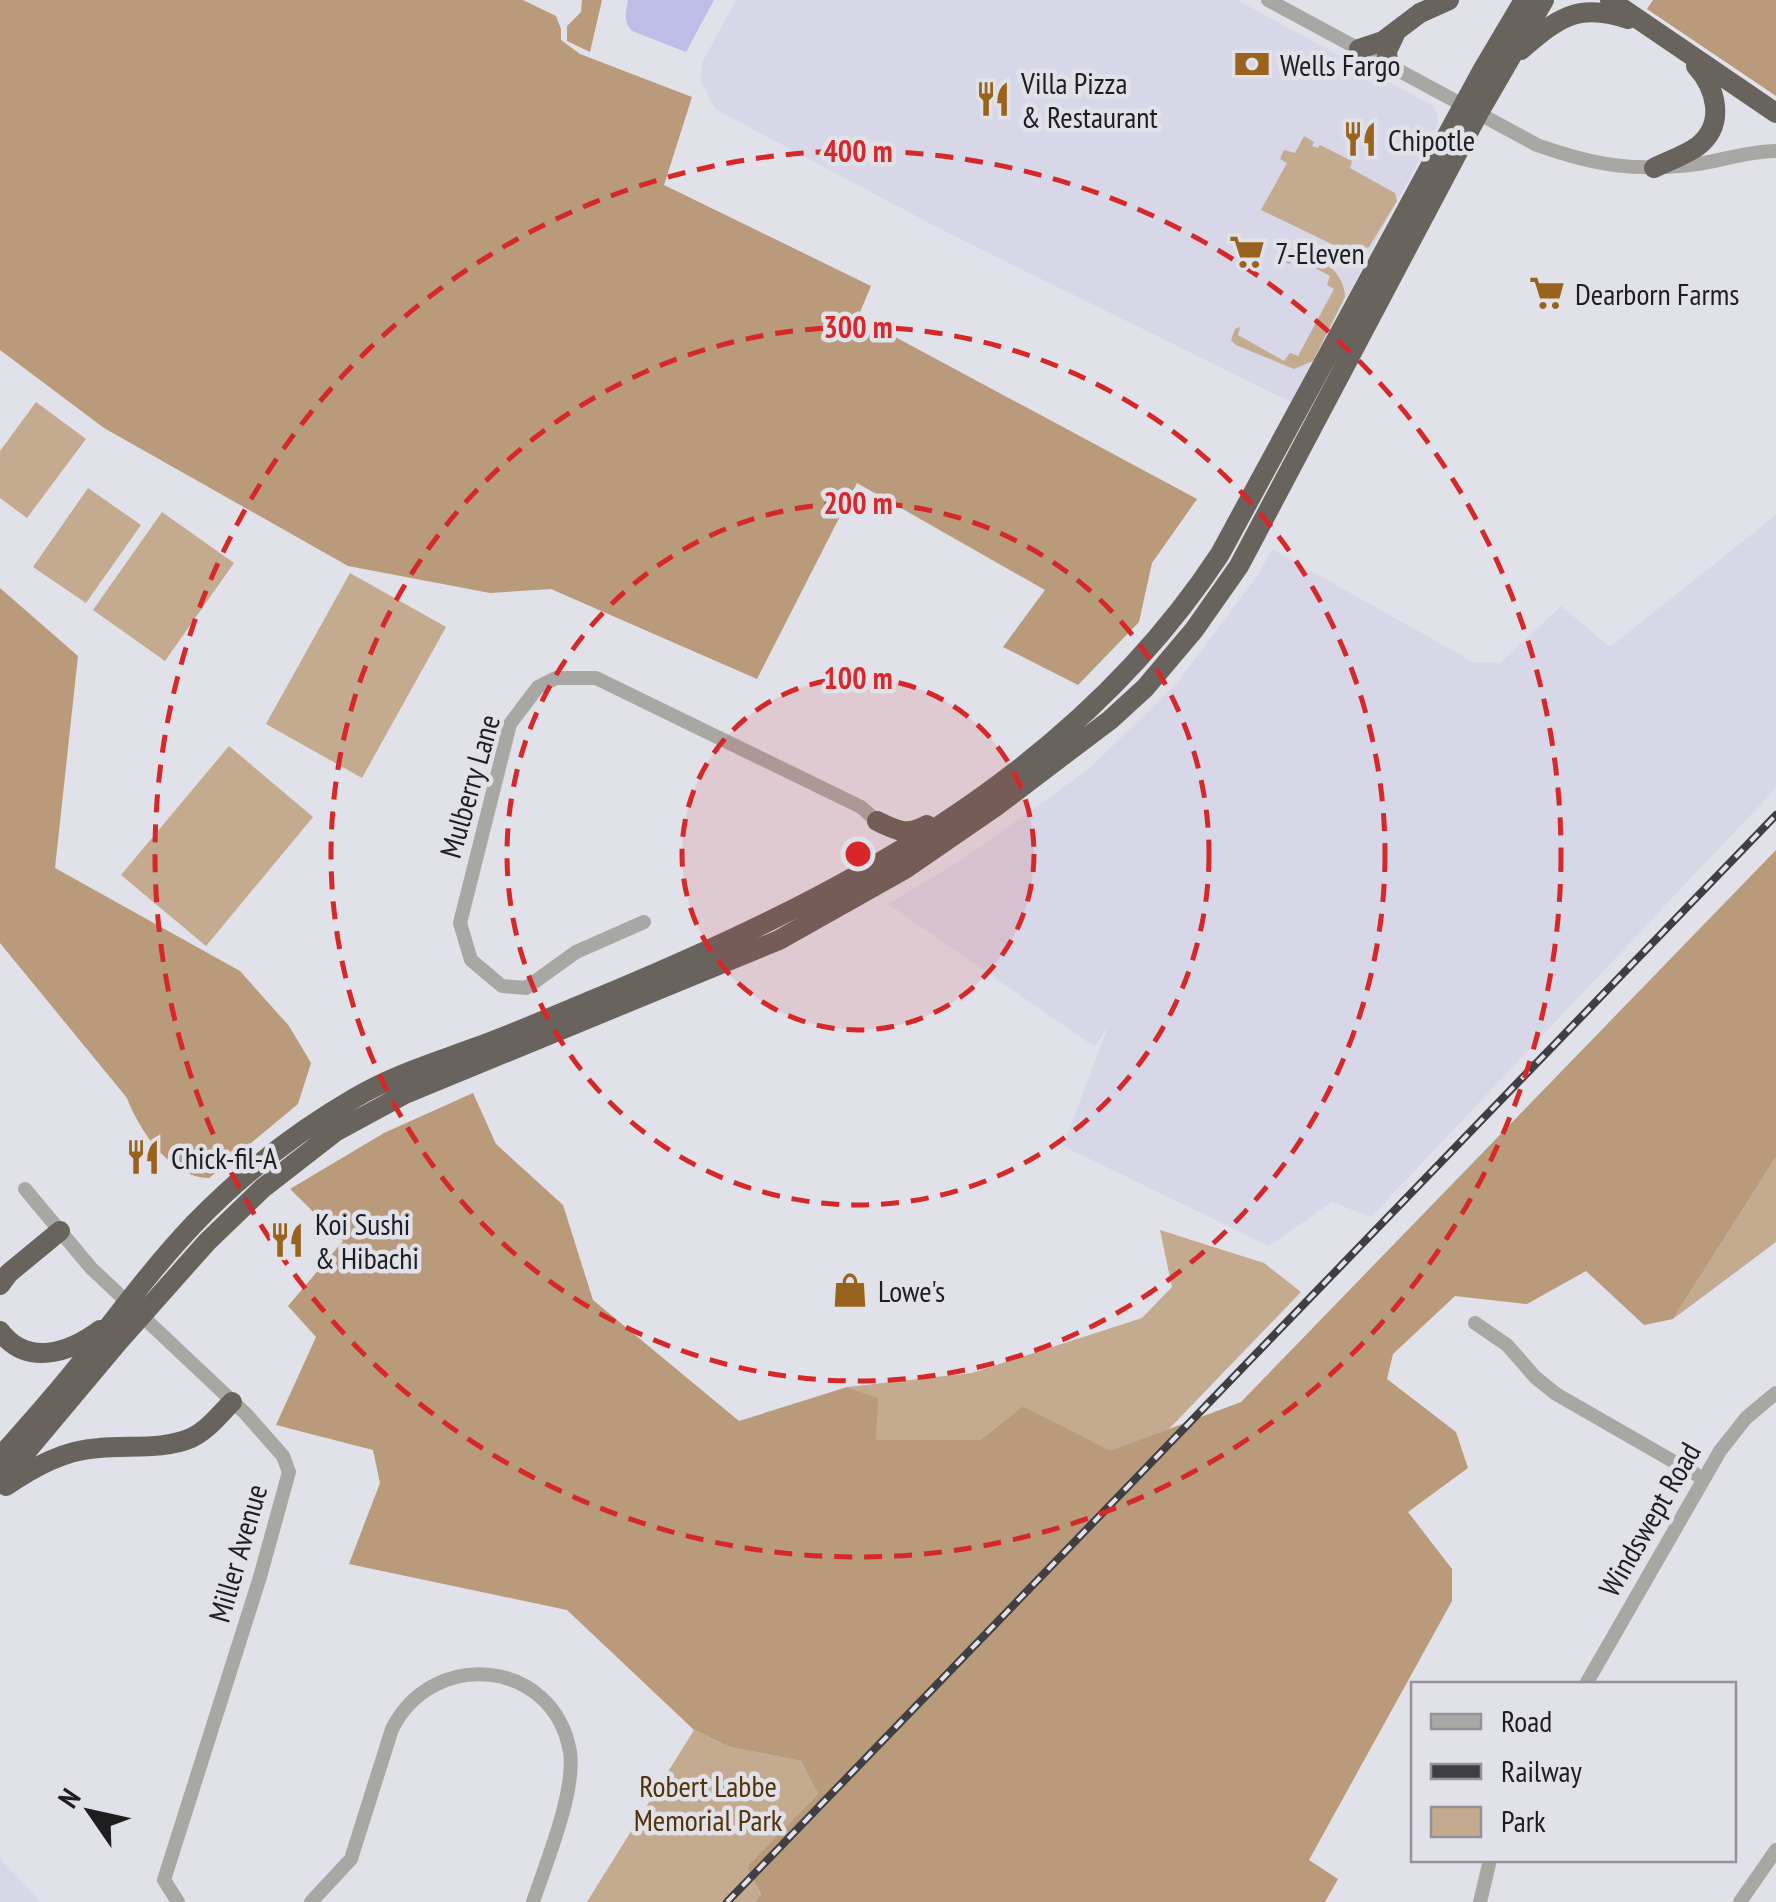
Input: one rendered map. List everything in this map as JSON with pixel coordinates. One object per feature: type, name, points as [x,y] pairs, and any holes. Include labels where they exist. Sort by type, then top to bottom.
[{"type":"highway","points":[[1359,49],[1383,41],[1420,13],[1449,0]]},
{"type":"highway","points":[[0,1332],[18,1348],[42,1354],[76,1346],[134,1309],[271,1181],[335,1132],[405,1094],[778,940],[905,869],[996,807],[1110,720],[1145,688],[1194,630],[1239,566],[1524,0]]},
{"type":"highway","points":[[0,1486],[192,1226],[249,1172],[354,1098],[406,1072],[593,1000],[840,887],[970,807],[1066,733],[1136,664],[1196,591],[1243,516],[1470,110],[1508,62],[1544,0]]},
{"type":"highway","points":[[1610,0],[1776,113]]},
{"type":"highway","points":[[1508,62],[1554,22],[1577,13],[1611,13],[1649,26]]},
{"type":"highway","points":[[1388,66],[1387,50],[1396,32]]},
{"type":"highway","points":[[1654,168],[1700,144],[1712,126],[1716,110],[1708,79],[1679,45]]},
{"type":"highway","points":[[877,822],[902,833],[914,832],[970,807]]},
{"type":"highway","points":[[840,887],[880,846],[877,822]]},
{"type":"highway","points":[[0,1285],[9,1273],[60,1232]]},
{"type":"highway","points":[[0,1457],[114,1320]]},
{"type":"highway","points":[[0,1486],[67,1454],[192,1438],[232,1402]]},
{"type":"street","points":[[1268,0],[1537,145],[1575,159],[1601,166],[1654,168],[1776,151]]},
{"type":"street","name":"Mulberry Lane","points":[[644,922],[576,952],[526,988],[502,986],[472,960],[460,923],[510,724],[538,687],[556,678],[596,678],[861,807],[877,822]]},
{"type":"street","name":"Miller Avenue","points":[[25,1190],[134,1309],[283,1456],[289,1472],[260,1577],[164,1880],[178,1902]]},
{"type":"street","points":[[1475,1323],[1507,1345],[1556,1394],[1704,1479]]},
{"type":"street","name":"Windswept Road","points":[[1587,1682],[1736,1428],[1776,1394]]},
{"type":"street","points":[[312,1902],[351,1859],[397,1718],[410,1702],[437,1682],[463,1674],[490,1674],[516,1682],[541,1698],[568,1742],[568,1790],[534,1902]]},
{"type":"street","points":[[1740,1902],[1776,1850]]},
{"type":"street","points":[[1480,1902],[1490,1862]]},
{"type":"shaded area","points":[[0,0],[523,0],[556,16],[561,40],[580,54],[692,97],[664,185],[871,286],[858,317],[1197,499],[1152,563],[1139,622],[1078,685],[1003,647],[1045,590],[857,483],[757,679],[551,589],[490,593],[348,566],[104,428],[0,350]]},
{"type":"shaded area","points":[[582,0],[602,0],[590,52],[567,41],[567,26],[581,12]]},
{"type":"shaded area","points":[[736,0],[1237,0],[1431,105],[1437,112],[1438,124],[1291,402],[948,233],[715,109],[701,81],[702,63]]},
{"type":"shaded area","points":[[1653,0],[1776,0],[1776,96],[1647,9]]},
{"type":"shaded area","points":[[1776,515],[1776,788],[1371,1217],[1332,1202],[1269,1246],[1063,1146],[1109,1024],[1095,1047],[888,904],[963,859],[1089,769],[1178,682],[1258,575],[1272,549],[1473,662],[1500,663],[1561,606],[1610,647]]},
{"type":"shaded area","points":[[0,588],[78,656],[55,868],[240,971],[289,1026],[311,1063],[298,1104],[209,1178],[182,1170],[158,1150],[127,1098],[0,943]]},
{"type":"shaded area","points":[[1776,850],[1776,1157],[1673,1319],[1644,1325],[1586,1271],[1527,1304],[1455,1296],[1393,1354],[1387,1379],[1456,1432],[1468,1468],[1408,1512],[1452,1569],[1452,1601],[1309,1860],[1338,1879],[1325,1902],[755,1902],[761,1895],[747,1867],[818,1794],[801,1761],[730,1747],[694,1730],[567,1610],[349,1564],[380,1483],[373,1450],[276,1425],[316,1337],[288,1306],[343,1241],[290,1189],[384,1133],[473,1093],[496,1144],[563,1205],[593,1300],[739,1421],[847,1387],[878,1398],[876,1440],[980,1440],[1023,1406],[1110,1451],[1241,1402]]},
{"type":"shaded area","points":[[0,1859],[41,1902],[0,1902]]},
{"type":"green space","points":[[1304,136],[1314,142],[1312,146],[1320,145],[1352,161],[1350,168],[1395,193],[1397,201],[1369,247],[1353,252],[1344,250],[1261,210],[1287,163],[1280,159],[1284,150],[1295,153]]},
{"type":"green space","points":[[1291,251],[1319,259],[1335,271],[1345,297],[1313,361],[1294,369],[1231,340],[1240,327],[1238,335],[1284,361],[1290,353],[1298,356],[1334,289],[1327,285],[1330,276],[1295,257],[1289,264],[1279,258]]},
{"type":"green space","points":[[36,402],[86,439],[27,518],[0,498],[0,451]]},
{"type":"green space","points":[[88,488],[141,525],[86,603],[33,567]]},
{"type":"green space","points":[[162,512],[234,563],[165,661],[93,610]]},
{"type":"green space","points":[[350,573],[446,627],[362,778],[266,724]]},
{"type":"green space","points":[[229,746],[313,817],[206,946],[121,875]]},
{"type":"green space","points":[[1776,1157],[1776,1242],[1673,1319]]},
{"type":"green space","points":[[1160,1230],[1264,1263],[1301,1292],[1169,1429],[1110,1452],[1023,1406],[980,1440],[875,1440],[877,1398],[847,1387],[972,1373],[1142,1318],[1172,1287]]},
{"type":"green space","name":"Robert Labbe Memorial Park","points":[[694,1730],[730,1747],[801,1761],[818,1794],[748,1867],[761,1896],[755,1902],[587,1902]]},
{"type":"water","points":[[628,0],[714,0],[686,52],[632,31],[626,20]]},
{"type":"railway","points":[[727,1902],[1776,815]]},
{"type":"place","name":"Wells Fargo","points":[[1252,64]]},
{"type":"place","name":"Villa Pizza & Restaurant","points":[[993,99]]},
{"type":"place","name":"Chipotle","points":[[1360,139]]},
{"type":"place","name":"7-Eleven","points":[[1247,252]]},
{"type":"place","name":"Dearborn Farms","points":[[1547,293]]},
{"type":"place","name":"Chick-fil-A","points":[[143,1157]]},
{"type":"place","name":"Koi Sushi & Hibachi","points":[[287,1240]]},
{"type":"place","name":"Lowe's","points":[[850,1290]]}]
